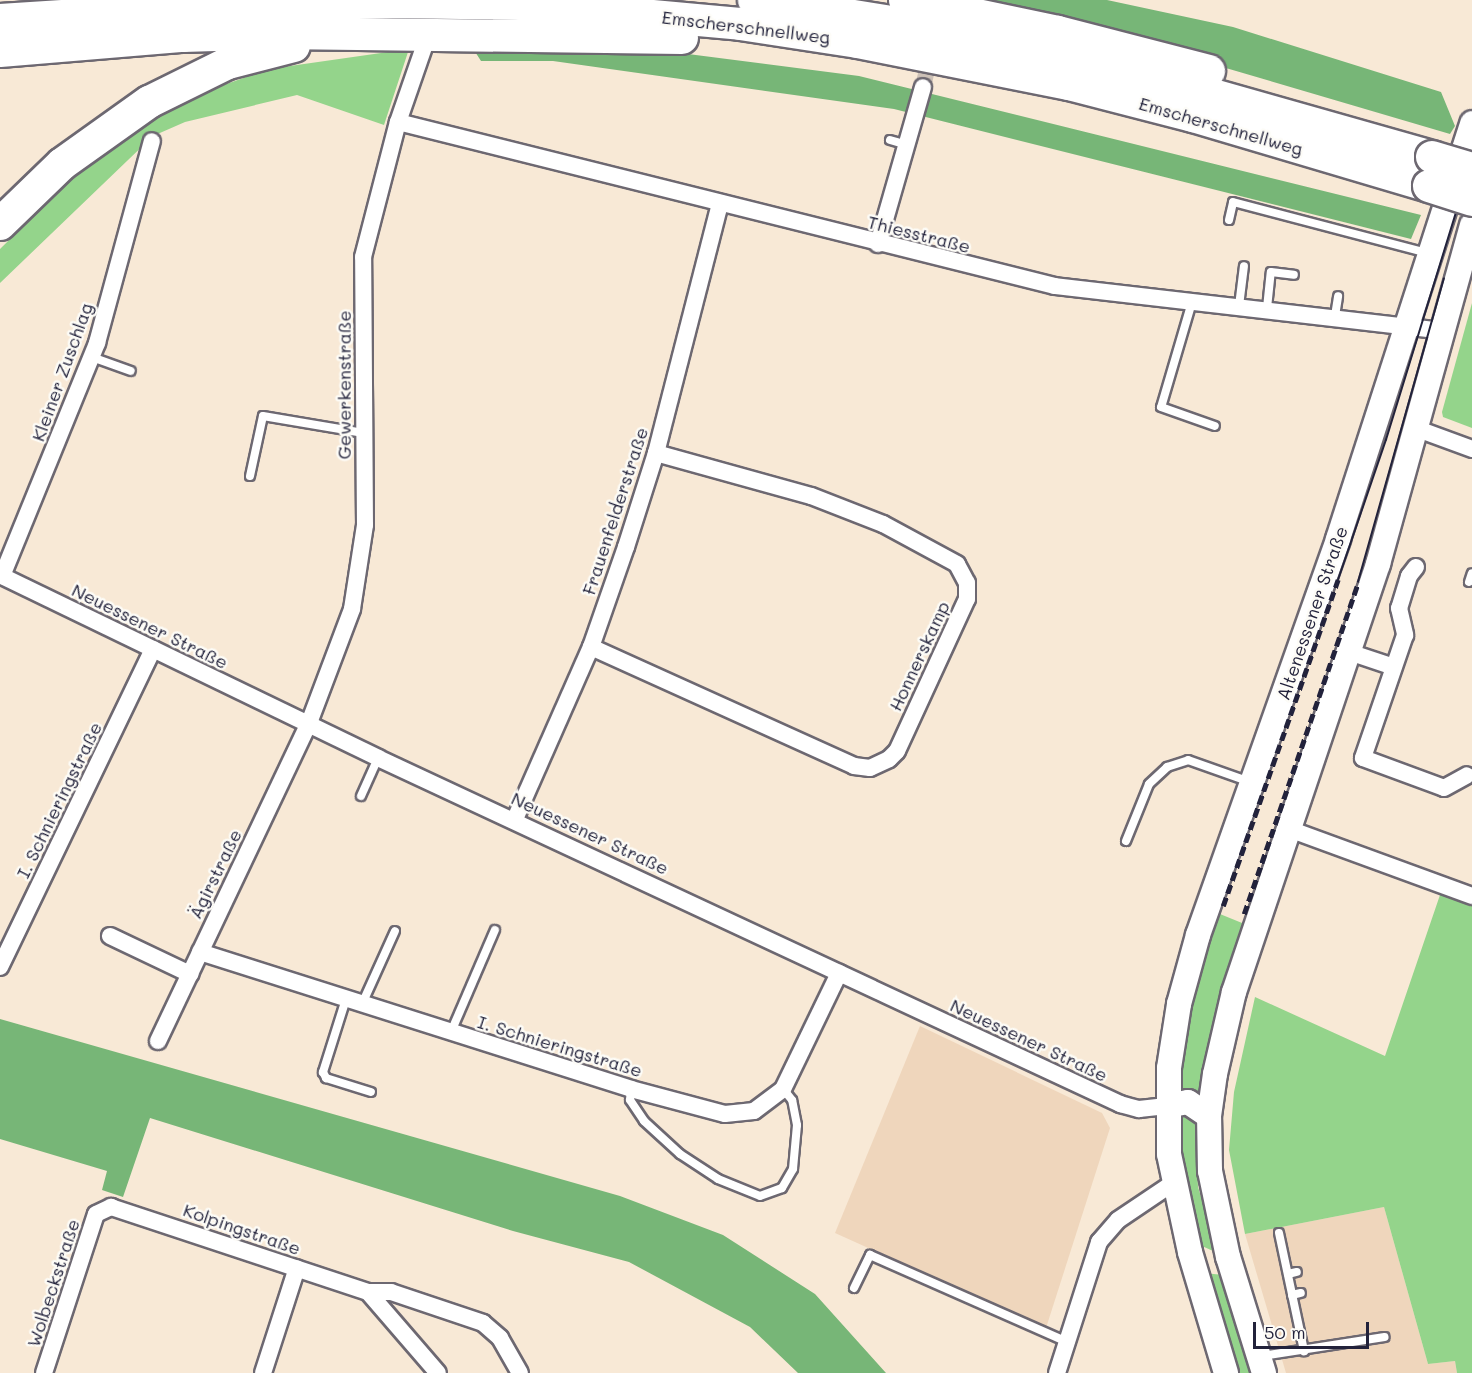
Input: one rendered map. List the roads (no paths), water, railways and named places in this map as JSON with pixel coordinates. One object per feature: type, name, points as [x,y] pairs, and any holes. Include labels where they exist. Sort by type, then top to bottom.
[{"type":"highway","name":"Emscherschnellweg","points":[[754,0],[961,33],[1153,78],[1401,147],[1431,172],[1472,200]]},
{"type":"highway","points":[[905,0],[1164,58],[1349,112],[1401,147]]},
{"type":"highway","name":"Emscherschnellweg","points":[[0,20],[260,3],[521,4],[740,24],[978,66],[1431,172],[1472,169]]},
{"type":"highway","points":[[0,224],[71,157],[107,129],[184,82],[274,50],[378,33]]},
{"type":"highway","points":[[0,51],[183,36],[378,33],[732,40],[888,61],[978,66]]},
{"type":"main road","name":"Altenessener Straße","points":[[1226,1373],[1190,1252],[1173,1183],[1167,1106],[1169,1059],[1179,1004],[1198,935],[1254,783],[1408,324],[1472,123]]},
{"type":"main road","points":[[1261,1364],[1228,1257],[1210,1171],[1209,1116],[1234,992],[1378,564],[1472,225]]},
{"type":"main road","points":[[1167,1106],[1188,1102],[1209,1116]]},
{"type":"main road","points":[[1190,1252],[1211,1259],[1228,1257]]},
{"type":"street","name":"Gewerkenstraße","points":[[309,723],[352,609],[365,525],[363,257],[398,122],[424,47]]},
{"type":"street","points":[[878,244],[909,145],[923,87]]},
{"type":"street","name":"Thiesstraße","points":[[398,122],[878,244],[1055,286],[1408,324],[1441,331]]},
{"type":"street","name":"Kleiner Zuschlag","points":[[1,575],[92,357],[152,141]]},
{"type":"street","name":"Frauenfelderstraße","points":[[515,819],[591,647],[656,453],[720,203]]},
{"type":"street","points":[[1415,428],[1472,449]]},
{"type":"street","name":"Honnerskamp","points":[[591,647],[854,766],[870,768],[889,759],[897,751],[967,599],[967,583],[957,564],[883,524],[811,496],[656,453]]},
{"type":"street","points":[[1416,567],[1409,576],[1399,608],[1405,635],[1363,758],[1444,788],[1467,775]]},
{"type":"street","name":"Neuessener Straße","points":[[1,575],[378,758],[515,819],[1120,1104],[1139,1109],[1167,1106]]},
{"type":"street","name":"I. Schnieringstraße","points":[[0,967],[153,649]]},
{"type":"street","points":[[1349,652],[1394,667]]},
{"type":"street","name":"Ägirstraße","points":[[158,1041],[309,723]]},
{"type":"street","points":[[1289,829],[1472,896]]},
{"type":"street","points":[[110,936],[190,974]]},
{"type":"street","name":"I. Schnieringstraße","points":[[200,952],[630,1089],[725,1114],[754,1110],[783,1089],[839,973]]},
{"type":"street","points":[[1056,1373],[1099,1242],[1118,1220],[1173,1183]]},
{"type":"street","name":"Kolpingstraße","points":[[103,1208],[122,1210],[368,1292],[391,1292],[483,1323],[500,1338],[520,1373]]},
{"type":"street","name":"Wolbeckstraße","points":[[44,1373],[96,1214],[103,1208]]},
{"type":"street","points":[[263,1373],[297,1268]]},
{"type":"street","points":[[368,1292],[438,1373]]},
{"type":"lane","points":[[890,140],[909,145]]},
{"type":"lane","points":[[1229,220],[1233,202],[1430,254]]},
{"type":"lane","points":[[1239,306],[1244,266]]},
{"type":"lane","points":[[1267,308],[1271,272],[1294,275]]},
{"type":"lane","points":[[1335,316],[1338,296]]},
{"type":"lane","points":[[1192,301],[1191,316],[1161,407],[1215,426]]},
{"type":"lane","points":[[92,357],[131,371]]},
{"type":"lane","points":[[250,476],[263,416],[364,433]]},
{"type":"lane","points":[[361,796],[378,758]]},
{"type":"lane","points":[[1126,841],[1149,784],[1167,767],[1188,760],[1254,783]]},
{"type":"lane","points":[[451,1032],[495,930]]},
{"type":"lane","points":[[371,1092],[326,1078],[323,1072],[354,1001],[395,932]]},
{"type":"lane","points":[[630,1089],[630,1100],[644,1121],[680,1154],[718,1179],[760,1196],[782,1188],[794,1169],[797,1125],[792,1100],[783,1089]]},
{"type":"lane","points":[[1279,1233],[1297,1294],[1305,1335],[1304,1351]]},
{"type":"lane","points":[[855,1288],[870,1255],[1067,1342]]},
{"type":"lane","points":[[1261,1364],[1304,1351],[1385,1337]]},
{"type":"tunnel","points":[[923,87],[931,51]]},
{"type":"tram line","points":[[1338,580],[1386,440],[1472,161]]},
{"type":"tram line","points":[[1358,582],[1444,279]]},
{"type":"railway","points":[[1223,906],[1338,580]]},
{"type":"railway","points":[[1244,914],[1358,582]]}]
